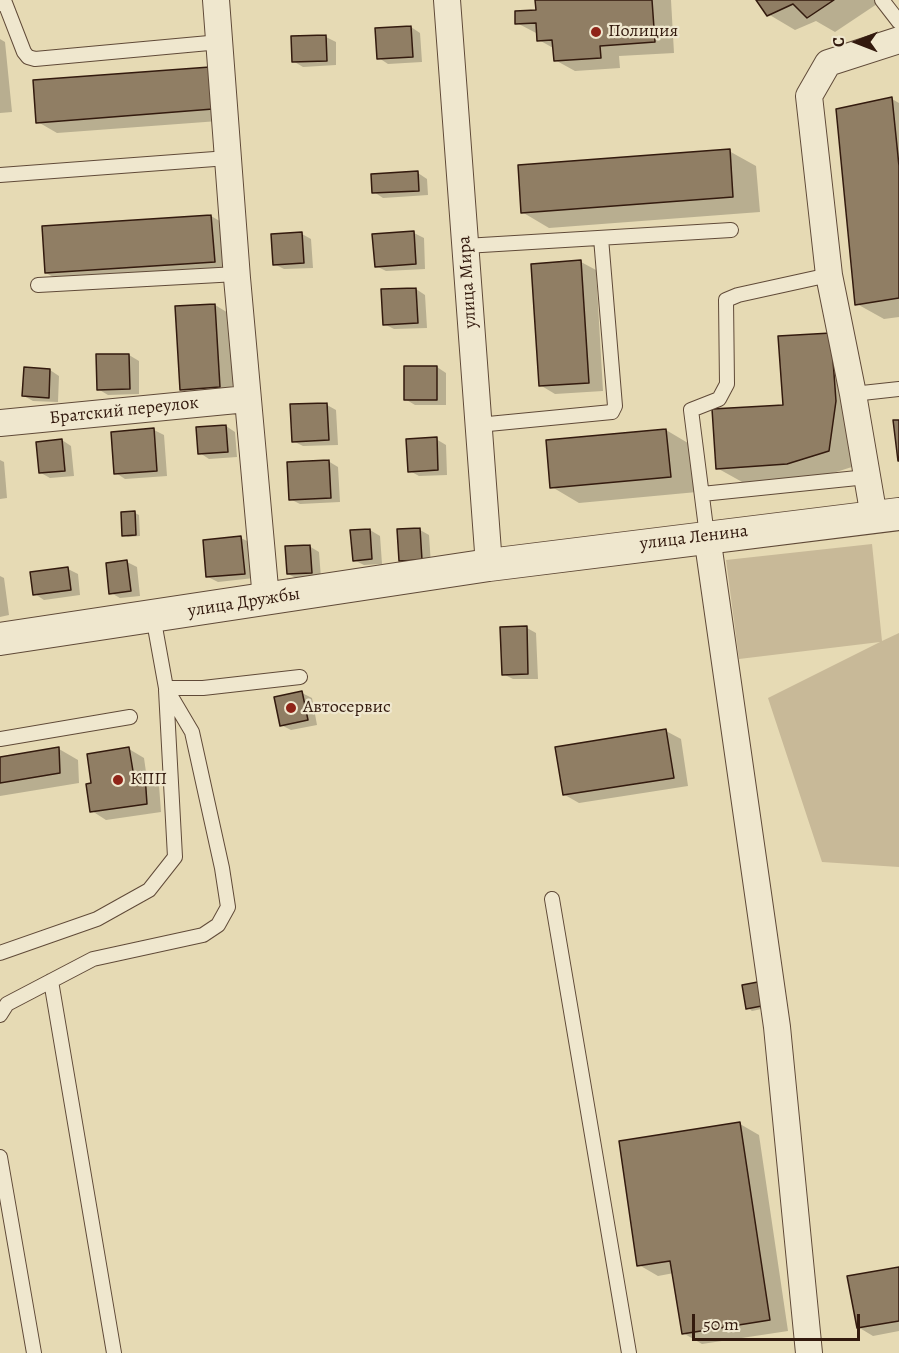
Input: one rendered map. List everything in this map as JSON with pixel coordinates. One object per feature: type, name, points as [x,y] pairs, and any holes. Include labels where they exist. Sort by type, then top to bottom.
[{"type":"street","points":[[216,0],[247,399],[266,599]]},
{"type":"street","name":"улица Мира","points":[[447,0],[489,565]]},
{"type":"street","points":[[886,515],[867,477],[829,275],[809,96],[828,63],[899,40]]},
{"type":"street","name":"Братский переулок","points":[[0,423],[247,399]]},
{"type":"street","name":"улица Ленина","points":[[489,565],[886,515]]},
{"type":"street","points":[[707,536],[777,1027],[809,1353]]},
{"type":"street","name":"улица Дружбы","points":[[0,639],[489,565]]},
{"type":"lane","points":[[882,0],[899,22]]},
{"type":"lane","points":[[5,2],[24,52],[28,57],[35,59],[220,42]]},
{"type":"lane","points":[[0,175],[228,158]]},
{"type":"lane","points":[[465,246],[732,230]]},
{"type":"lane","points":[[478,425],[612,412],[615,406],[602,238]]},
{"type":"lane","points":[[38,285],[237,274]]},
{"type":"lane","points":[[707,536],[691,410],[719,399],[727,384],[726,300],[738,295],[829,275]]},
{"type":"lane","points":[[853,394],[899,389]]},
{"type":"lane","points":[[702,494],[867,477]]},
{"type":"lane","points":[[0,953],[98,919],[149,890],[175,857],[166,688],[153,616]]},
{"type":"lane","points":[[166,688],[203,688],[300,677]]},
{"type":"lane","points":[[0,1015],[7,1004],[93,959],[147,946],[180,942],[203,935],[218,925],[228,907],[220,856],[192,732],[166,688]]},
{"type":"lane","points":[[0,739],[130,717]]},
{"type":"lane","points":[[552,899],[629,1353]]},
{"type":"lane","points":[[51,981],[114,1353]]},
{"type":"lane","points":[[0,1157],[34,1353]]},
{"type":"shaded area","points":[[872,544],[882,641],[899,633],[899,867],[822,862],[768,698],[880,642],[739,659],[726,560]]},
{"type":"building","name":"Полиция","points":[[535,0],[652,0],[655,42],[600,46],[601,58],[554,61],[552,40],[537,41],[536,23],[515,24],[515,11],[536,10]]},
{"type":"building","points":[[756,0],[834,0],[807,18],[793,4],[767,16]]},
{"type":"building","points":[[411,26],[413,57],[377,59],[375,28]]},
{"type":"building","points":[[326,35],[327,61],[292,62],[291,36]]},
{"type":"building","points":[[210,67],[213,109],[36,123],[33,80]]},
{"type":"building","points":[[892,97],[899,166],[899,298],[855,305],[836,109]]},
{"type":"building","points":[[730,149],[733,197],[521,213],[518,165]]},
{"type":"building","points":[[418,171],[419,191],[372,193],[371,174]]},
{"type":"building","points":[[211,215],[215,262],[45,273],[42,226]]},
{"type":"building","points":[[414,231],[416,264],[375,267],[372,234]]},
{"type":"building","points":[[302,232],[304,263],[273,265],[271,234]]},
{"type":"building","points":[[581,260],[589,383],[539,386],[531,264]]},
{"type":"building","points":[[416,288],[418,323],[383,325],[381,289]]},
{"type":"building","points":[[215,304],[220,387],[180,390],[175,306]]},
{"type":"building","points":[[831,333],[836,401],[829,451],[787,464],[716,469],[712,409],[783,405],[778,336]]},
{"type":"building","points":[[96,354],[129,354],[130,389],[97,390]]},
{"type":"building","points":[[404,366],[437,366],[437,400],[404,400]]},
{"type":"building","points":[[24,367],[50,369],[49,398],[22,396]]},
{"type":"building","points":[[327,403],[329,440],[292,442],[290,404]]},
{"type":"building","points":[[893,420],[899,420],[899,461],[898,461]]},
{"type":"building","points":[[226,425],[228,452],[198,454],[196,427]]},
{"type":"building","points":[[154,428],[157,471],[114,474],[111,432]]},
{"type":"building","points":[[666,429],[671,477],[550,488],[546,440]]},
{"type":"building","points":[[437,437],[438,470],[408,472],[406,439]]},
{"type":"building","points":[[62,439],[65,471],[39,473],[36,442]]},
{"type":"building","points":[[329,460],[331,498],[289,500],[287,462]]},
{"type":"building","points":[[135,511],[136,535],[122,536],[121,512]]},
{"type":"building","points":[[420,528],[422,560],[399,561],[397,529]]},
{"type":"building","points":[[370,529],[372,559],[353,561],[350,530]]},
{"type":"building","points":[[241,536],[245,574],[206,577],[203,540]]},
{"type":"building","points":[[310,545],[312,573],[287,574],[285,546]]},
{"type":"building","points":[[127,560],[131,591],[109,594],[106,563]]},
{"type":"building","points":[[68,567],[71,590],[33,595],[30,572]]},
{"type":"building","points":[[527,626],[528,674],[502,675],[500,627]]},
{"type":"building","name":"Автосервис","points":[[302,691],[308,720],[280,726],[274,697]]},
{"type":"building","points":[[666,729],[674,778],[563,795],[555,747]]},
{"type":"building","points":[[59,747],[60,773],[0,783],[0,757]]},
{"type":"building","name":"КПП","points":[[129,747],[134,777],[145,775],[147,804],[90,812],[86,784],[91,783],[87,754]]},
{"type":"building","points":[[763,981],[767,1005],[746,1009],[742,985]]},
{"type":"building","points":[[740,1122],[770,1320],[682,1334],[670,1261],[637,1266],[619,1141]]},
{"type":"building","points":[[899,1267],[899,1321],[857,1328],[847,1276]]},
{"type":"place","name":"Полиция","points":[[596,32]]},
{"type":"place","name":"Автосервис","points":[[291,708]]},
{"type":"place","name":"КПП","points":[[118,780]]}]
